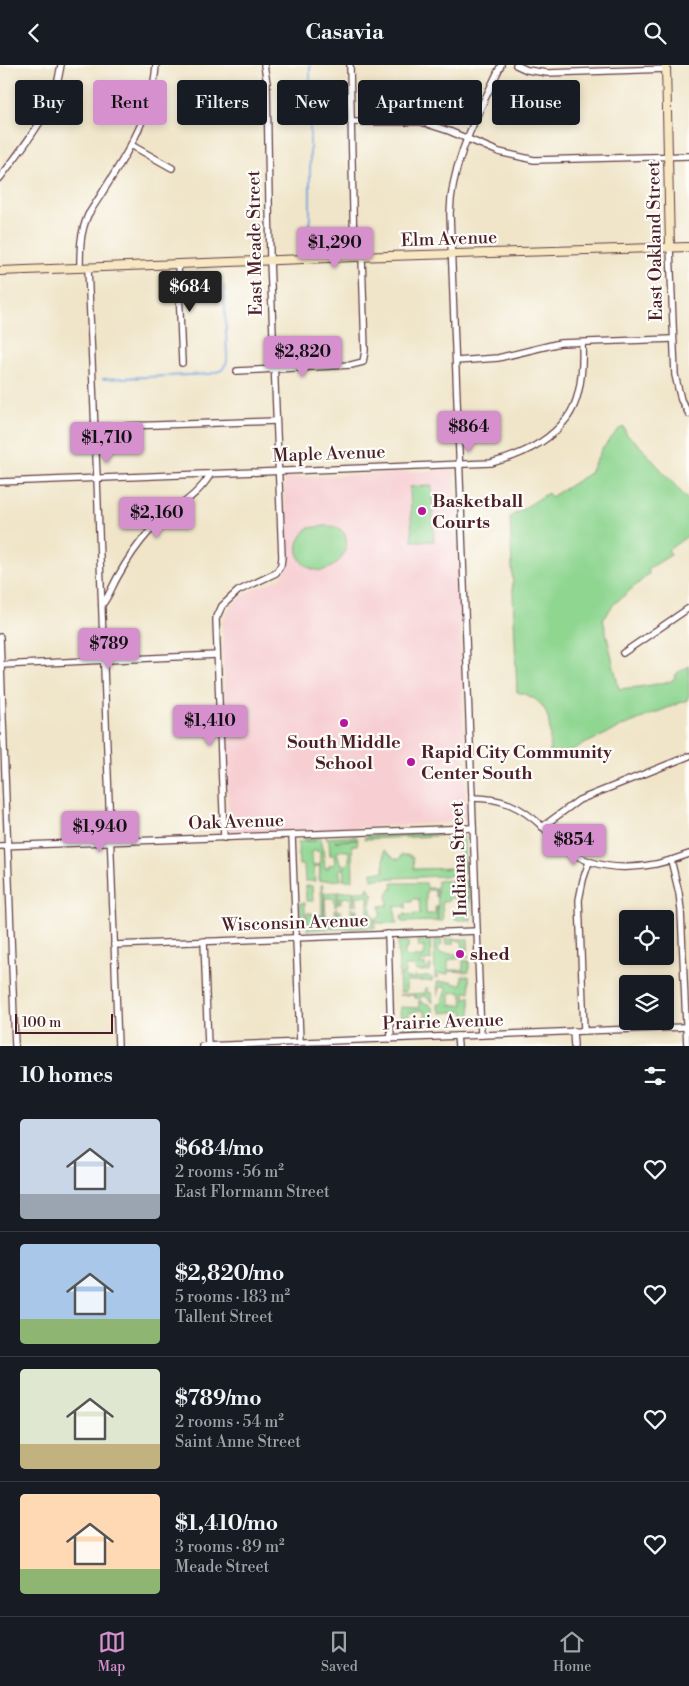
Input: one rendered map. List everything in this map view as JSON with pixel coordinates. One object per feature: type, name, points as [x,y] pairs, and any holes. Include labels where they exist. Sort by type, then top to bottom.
[{"type":"street","points":[[0,178],[43,119],[54,93],[61,65]]},
{"type":"street","points":[[118,1046],[95,427],[84,268],[80,237],[88,215],[131,145],[148,105],[156,65]]},
{"type":"street","name":"East Meade Street","points":[[224,837],[216,619],[222,606],[229,599],[246,587],[273,576],[281,565],[270,260],[267,83],[264,65]]},
{"type":"street","points":[[237,371],[351,365],[363,362],[365,351],[358,257],[350,65]]},
{"type":"street","name":"Indiana Street","points":[[481,1035],[450,196],[459,160],[467,139],[501,65]]},
{"type":"street","points":[[516,65],[527,70],[547,73],[666,67]]},
{"type":"street","name":"East Oakland Street","points":[[666,67],[672,339],[676,382],[681,399],[689,414]]},
{"type":"street","points":[[351,122],[421,122],[432,124],[499,153],[534,160],[689,156]]},
{"type":"street","points":[[131,145],[172,168]]},
{"type":"street","name":"Elm Avenue","points":[[0,271],[270,260],[689,247]]},
{"type":"street","points":[[178,264],[182,363]]},
{"type":"street","points":[[456,361],[498,358],[550,344],[672,339]]},
{"type":"street","name":"Maple Avenue","points":[[0,482],[459,465],[491,463],[509,459],[533,447],[552,433],[567,417],[577,397],[582,375],[582,343]]},
{"type":"street","points":[[95,427],[276,421]]},
{"type":"street","points":[[102,605],[134,551],[148,533],[160,521],[201,489],[210,475]]},
{"type":"street","points":[[623,653],[689,608]]},
{"type":"street","points":[[0,637],[15,1046]]},
{"type":"street","points":[[0,665],[217,655]]},
{"type":"street","points":[[542,827],[579,800],[689,756]]},
{"type":"street","points":[[472,797],[503,800],[527,812],[561,845],[576,856],[602,865],[633,868],[689,854]]},
{"type":"street","name":"Oak Avenue","points":[[0,846],[473,828]]},
{"type":"street","points":[[292,835],[300,1042]]},
{"type":"street","points":[[671,860],[679,893],[687,1046]]},
{"type":"street","points":[[584,1031],[579,901],[589,861]]},
{"type":"street","points":[[682,930],[689,929]]},
{"type":"street","name":"Wisconsin Avenue","points":[[114,945],[477,931]]},
{"type":"street","points":[[388,934],[391,1039]]},
{"type":"street","points":[[204,941],[208,1046]]},
{"type":"street","name":"Prairie Avenue","points":[[202,1046],[685,1027]]},
{"type":"street","points":[[573,1031],[574,1046]]},
{"type":"street","points":[[457,1036],[458,1046]]},
{"type":"shaded area","name":"South Middle School","points":[[453,471],[454,474],[466,822],[235,833],[231,831],[229,828],[222,622],[230,607],[241,597],[254,589],[281,578],[285,570],[287,558],[284,481],[286,478]]},
{"type":"green space","points":[[624,427],[626,434],[639,445],[689,501],[689,535],[668,550],[671,555],[648,569],[649,574],[614,604],[603,619],[619,689],[669,682],[674,679],[677,673],[689,666],[689,695],[687,700],[623,726],[565,753],[550,752],[550,731],[547,714],[537,701],[517,692],[510,517],[548,493],[551,497],[590,473],[602,449],[619,429]]},
{"type":"green space","name":"Basketball Courts","points":[[432,486],[434,541],[412,541],[410,487]]},
{"type":"green space","points":[[325,526],[340,529],[345,536],[345,552],[334,566],[317,570],[303,564],[298,552],[298,544],[308,528]]},
{"type":"green space","points":[[438,833],[438,836],[364,839],[366,836]]},
{"type":"green space","points":[[356,836],[358,839],[335,841],[358,840],[357,845],[352,845],[353,880],[343,880],[345,865],[349,862],[349,851],[344,850],[337,852],[343,869],[339,870],[341,880],[319,881],[320,866],[314,866],[315,881],[305,881],[304,865],[299,865],[298,842],[316,841],[304,841],[304,838],[320,838],[325,868],[329,868],[329,865],[335,864],[334,855],[330,855],[329,841],[325,838]],"holes":[[[312,851],[320,851],[320,865],[312,865]]]},
{"type":"green space","points":[[464,836],[465,875],[372,879],[372,872],[384,872],[384,850],[395,859],[400,859],[401,855],[410,855],[410,857],[413,857],[414,869],[458,868],[457,844],[446,842],[446,837]]},
{"type":"green space","points":[[466,880],[467,905],[460,905],[458,898],[449,898],[448,901],[442,902],[443,921],[438,921],[437,881]]},
{"type":"green space","points":[[467,880],[470,880],[471,920],[469,920]]},
{"type":"green space","points":[[392,883],[426,883],[427,888],[436,888],[436,897],[434,890],[426,890],[426,914],[435,914],[435,907],[437,907],[437,921],[402,922],[401,916],[405,916],[405,913],[406,915],[420,914],[419,899],[412,899],[412,902],[406,902],[406,909],[404,906],[394,907],[397,923],[376,923],[376,918],[381,916],[380,906],[388,905],[387,895],[390,889],[393,889]]},
{"type":"green space","points":[[321,885],[323,885],[323,893],[337,892],[337,906],[335,907],[334,898],[325,898],[326,917],[335,917],[335,909],[337,909],[338,925],[325,925],[324,893],[324,925],[307,926],[307,913],[312,913],[313,916],[322,915]]},
{"type":"green space","points":[[306,886],[312,886],[313,901],[306,901]]},
{"type":"green space","points":[[368,887],[374,896],[370,900],[372,917],[374,917],[375,923],[355,924],[355,909],[357,909],[357,918],[368,917],[368,896],[357,896],[357,905],[355,905],[354,891],[367,891]]},
{"type":"green space","points":[[353,891],[353,906],[351,906],[350,897],[341,898],[341,903],[338,904],[338,892]]},
{"type":"green space","points":[[300,903],[305,903],[305,925],[301,925]]},
{"type":"green space","points":[[459,906],[467,906],[467,920],[455,920],[455,913],[459,913]]},
{"type":"green space","points":[[351,908],[354,908],[354,924],[339,924],[338,911],[341,911],[342,917],[351,917]]},
{"type":"green space","points":[[375,925],[375,928],[307,930],[307,927]]},
{"type":"green space","points":[[445,939],[468,939],[468,950],[463,950],[462,941],[454,940],[453,944],[446,946]]},
{"type":"green space","points":[[430,940],[431,960],[419,962],[420,965],[425,964],[426,969],[431,965],[429,971],[416,971],[414,966],[405,966],[405,974],[399,975],[398,941],[408,941],[405,957],[424,957],[424,947],[419,947],[418,941]]},
{"type":"green space","points":[[434,940],[441,940],[442,945],[438,947],[438,953],[468,955],[469,957],[448,960],[448,970],[463,970],[463,961],[469,961],[469,972],[448,971],[448,974],[437,974],[439,978],[436,977],[435,979]]},
{"type":"green space","points":[[415,974],[416,978],[429,976],[432,978],[432,981],[406,981],[406,992],[400,992],[399,976],[415,978]]},
{"type":"green space","points":[[462,976],[469,976],[470,992],[465,992],[467,997],[462,998],[461,992],[450,993],[450,1005],[463,1005],[462,1000],[470,996],[471,1023],[465,1024],[464,1011],[441,1013],[441,1009],[438,1009],[438,1004],[443,1004],[443,996],[445,996],[447,987],[440,986],[438,996],[437,982],[462,984]]},
{"type":"green space","points":[[426,988],[428,988],[429,993],[432,993],[433,1003],[424,995],[421,998],[415,998],[414,995],[399,995],[425,993]]},
{"type":"green space","points":[[419,1000],[433,1008],[433,1025],[426,1025],[425,1012],[420,1010],[409,1013],[408,1022],[422,1022],[422,1026],[401,1026],[400,1007],[419,1008]]},
{"type":"green space","points":[[422,1027],[423,1031],[401,1032],[401,1028]]},
{"type":"waterway","points":[[300,245],[308,230],[310,218],[310,65]]},
{"type":"waterway","points":[[103,379],[210,374],[222,370],[227,362],[224,286]]},
{"type":"place","name":"Basketball Courts","points":[[422,511]]},
{"type":"place","name":"South Middle School","points":[[344,723]]},
{"type":"place","name":"Rapid City Community Center South","points":[[411,762]]},
{"type":"place","name":"shed","points":[[460,954]]}]
